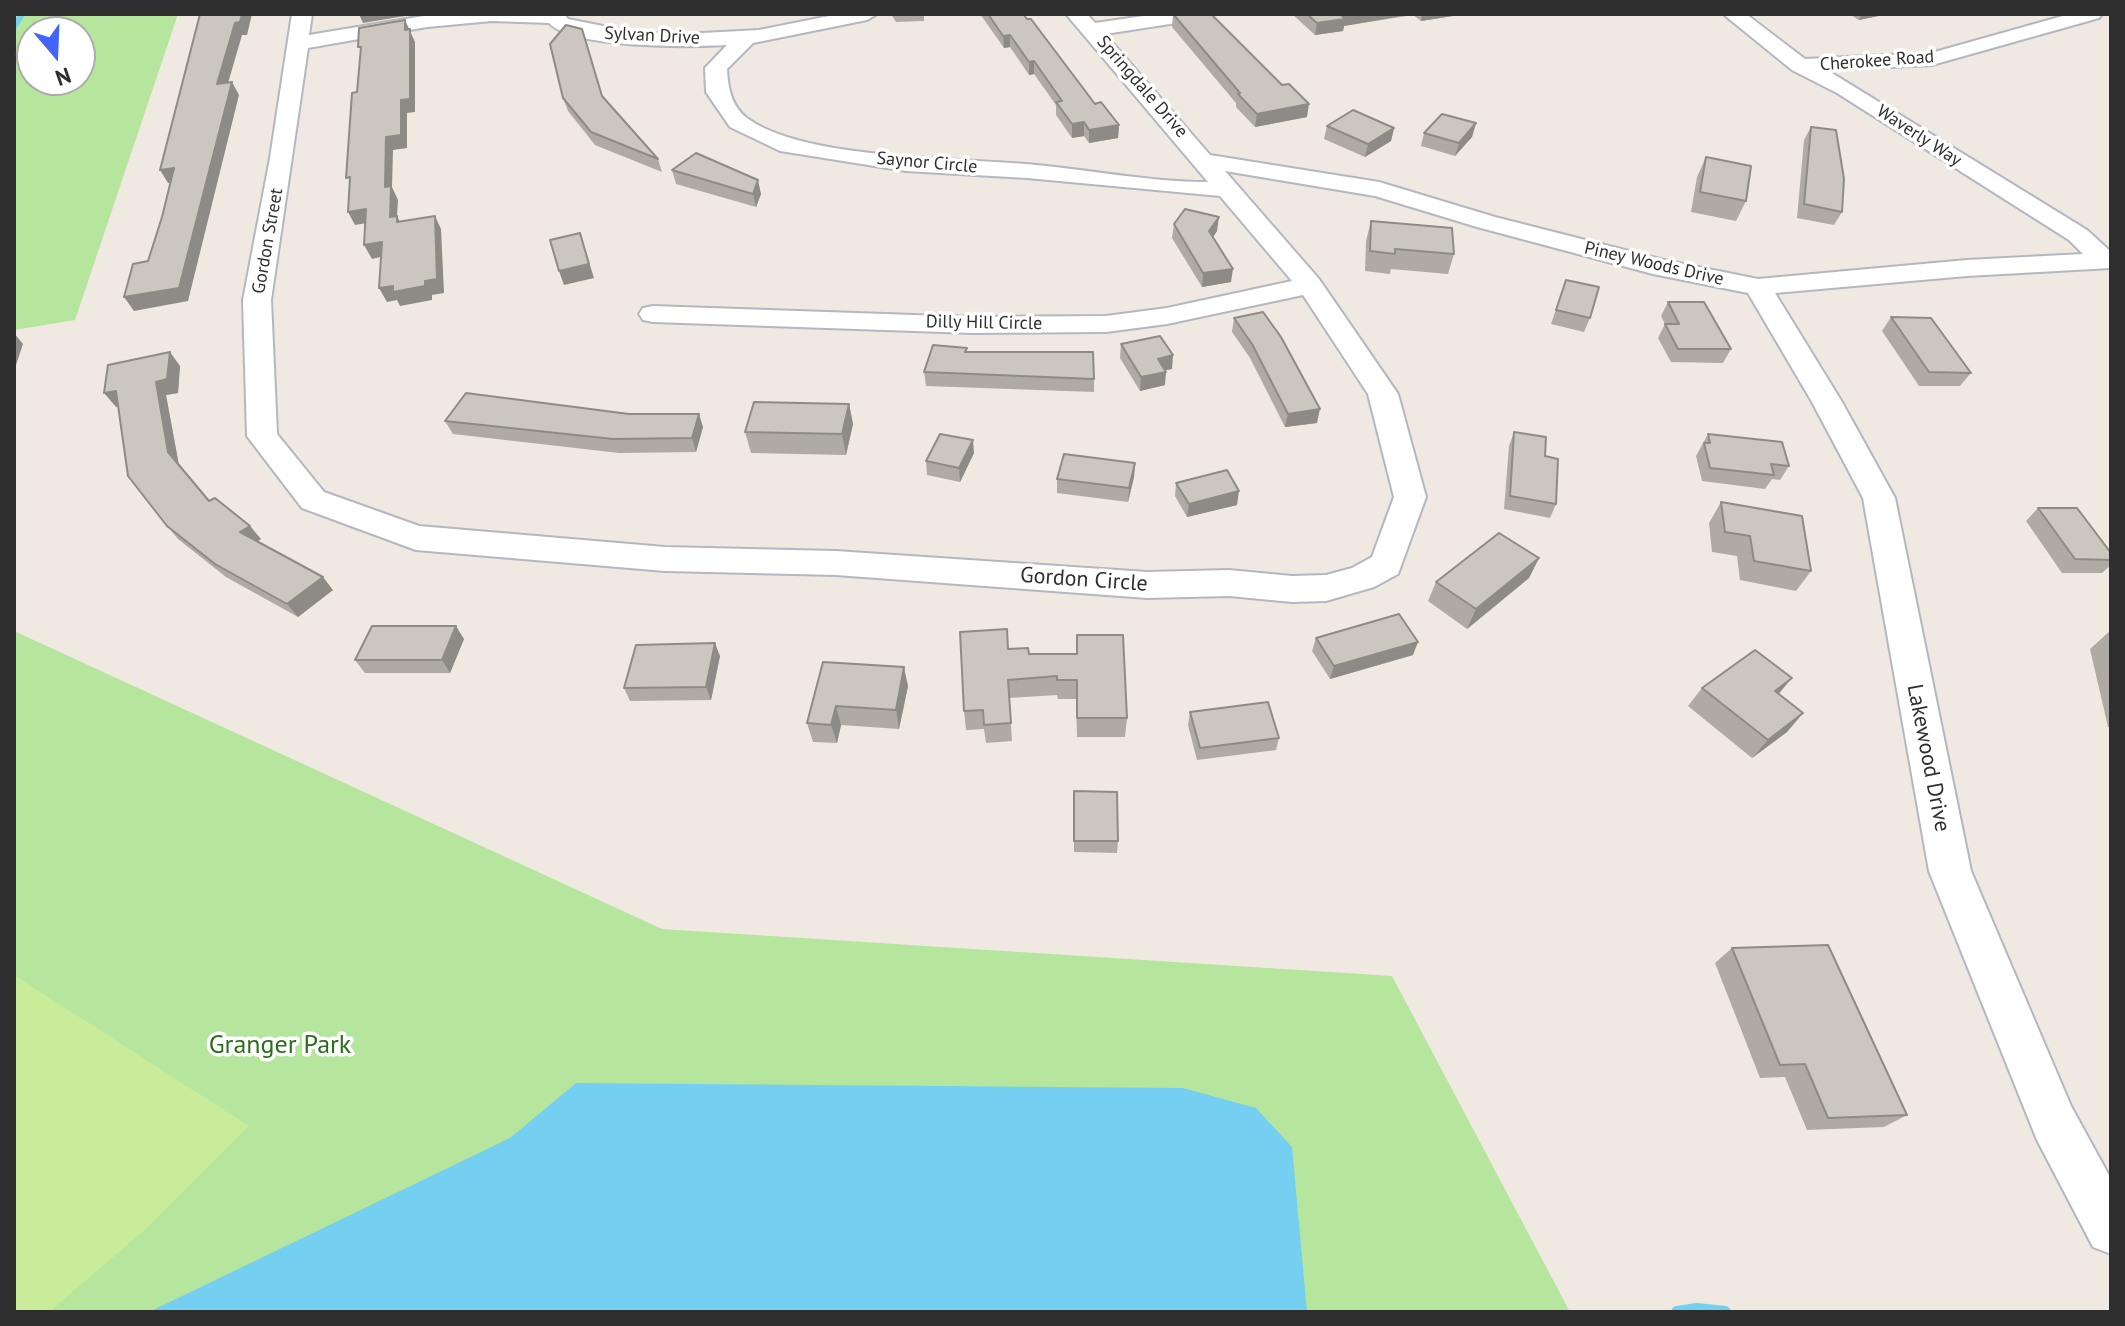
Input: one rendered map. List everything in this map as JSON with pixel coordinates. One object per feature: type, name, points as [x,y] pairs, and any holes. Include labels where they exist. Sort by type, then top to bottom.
[{"type":"street","name":"Gordon Street","points":[[302,14],[282,158],[257,300],[262,436],[313,500]]},
{"type":"street","name":"Sylvan Drive","points":[[298,43],[490,16],[560,16],[559,23],[585,32],[630,39],[748,36],[867,14]]},
{"type":"street","name":"Springdale Drive","points":[[1076,14],[1206,161]]},
{"type":"street","points":[[1093,30],[1196,14]]},
{"type":"street","name":"Waverly Way","points":[[1733,14],[1800,65],[1845,88],[2084,240],[2108,251]]},
{"type":"street","name":"Cherokee Road","points":[[1800,65],[1932,59],[2092,14]]},
{"type":"street","name":"Saynor Circle","points":[[748,36],[716,68],[717,92],[738,122],[788,146],[906,164],[1228,189]]},
{"type":"street","name":"Gordon Circle","points":[[313,500],[416,538],[665,559],[836,563],[1147,585],[1229,583],[1292,589],[1326,588],[1362,578],[1386,565],[1410,497],[1383,394],[1310,285],[1206,161]]},
{"type":"street","name":"Piney Woods Drive","points":[[1206,161],[1379,189],[1486,222],[1662,268],[1758,287],[2108,251]]},
{"type":"street","name":"Dilly Hill Circle","points":[[653,314],[972,325],[1106,324],[1167,316],[1310,285]]},
{"type":"street","name":"Lakewood Drive","points":[[1758,287],[1827,402],[1879,498],[1950,871],[2054,1123],[2111,1229]]},
{"type":"green space","points":[[14,14],[178,14],[75,320],[14,330]]},
{"type":"green space","name":"Granger Park","points":[[14,631],[662,929],[1392,976],[1570,1312],[14,1312]]},
{"type":"green space","points":[[14,975],[249,1126],[147,1228],[49,1312],[14,1312]]},
{"type":"water","points":[[576,1083],[1183,1088],[1256,1108],[1292,1147],[1307,1312],[149,1312],[510,1138]]},
{"type":"building","points":[[200,14],[242,14],[240,22],[235,23],[217,84],[232,82],[179,288],[124,297],[133,264],[148,261],[162,217],[174,168],[160,170]]},
{"type":"building","points":[[988,14],[1023,14],[1031,19],[1095,104],[1101,102],[1119,125],[1089,130],[1084,122],[1072,124],[1056,102],[1062,101],[1034,61],[1029,62],[1010,35],[1003,36]]},
{"type":"building","points":[[1173,14],[1211,14],[1282,85],[1289,84],[1309,104],[1257,114]]},
{"type":"building","points":[[1307,14],[1346,14],[1341,15],[1345,19],[1317,23]]},
{"type":"building","points":[[405,20],[405,30],[410,29],[410,99],[401,100],[401,135],[386,137],[385,187],[391,186],[390,217],[397,216],[397,222],[435,216],[437,279],[425,281],[425,286],[393,292],[393,286],[379,288],[382,242],[364,245],[366,209],[348,212],[350,177],[346,178],[352,93],[357,92],[361,47],[358,47],[359,28]]},
{"type":"building","points":[[566,25],[582,29],[602,96],[658,159],[591,132],[563,98],[550,44]]},
{"type":"building","points":[[1353,110],[1394,128],[1368,144],[1327,126]]},
{"type":"building","points":[[1442,114],[1476,123],[1459,143],[1424,133]]},
{"type":"building","points":[[1811,127],[1836,130],[1844,179],[1842,212],[1804,204]]},
{"type":"building","points":[[696,153],[758,180],[753,194],[672,170]]},
{"type":"building","points":[[1706,157],[1751,166],[1746,201],[1700,192]]},
{"type":"building","points":[[1185,209],[1219,217],[1209,231],[1233,269],[1203,273],[1174,224]]},
{"type":"building","points":[[1371,221],[1452,228],[1454,254],[1395,249],[1395,254],[1370,251]]},
{"type":"building","points":[[580,233],[589,264],[559,271],[550,240]]},
{"type":"building","points":[[1566,280],[1599,287],[1590,318],[1556,310]]},
{"type":"building","points":[[1668,302],[1704,302],[1731,349],[1678,349],[1665,324],[1679,324]]},
{"type":"building","points":[[1263,312],[1281,337],[1320,409],[1288,414],[1252,344],[1234,318]]},
{"type":"building","points":[[1891,317],[1931,318],[1971,373],[1929,372]]},
{"type":"building","points":[[1160,336],[1173,355],[1158,359],[1166,372],[1141,377],[1121,344]]},
{"type":"building","points":[[933,345],[967,348],[965,352],[1093,352],[1094,379],[924,372]]},
{"type":"building","points":[[170,352],[167,379],[156,382],[168,452],[209,501],[215,498],[250,526],[240,532],[323,577],[287,604],[215,564],[167,526],[128,476],[116,391],[104,393],[108,365]]},
{"type":"building","points":[[466,393],[629,414],[699,414],[692,438],[613,439],[445,421]]},
{"type":"building","points":[[754,402],[849,404],[842,434],[745,432]]},
{"type":"building","points":[[1514,432],[1546,437],[1545,456],[1558,459],[1556,504],[1510,496]]},
{"type":"building","points":[[940,434],[973,440],[959,468],[926,461]]},
{"type":"building","points":[[1708,434],[1782,442],[1789,466],[1771,464],[1774,475],[1710,468],[1704,443],[1710,443]]},
{"type":"building","points":[[1064,454],[1135,463],[1129,488],[1057,479]]},
{"type":"building","points":[[1227,470],[1239,491],[1189,504],[1176,483]]},
{"type":"building","points":[[1721,502],[1802,516],[1811,571],[1754,561],[1750,536],[1725,532]]},
{"type":"building","points":[[2038,508],[2077,508],[2111,553],[2111,560],[2075,559]]},
{"type":"building","points":[[1499,533],[1539,558],[1476,609],[1436,582]]},
{"type":"building","points":[[1399,614],[1418,642],[1334,666],[1316,638]]},
{"type":"building","points":[[372,626],[456,626],[442,660],[355,660]]},
{"type":"building","points":[[1007,629],[1008,649],[1028,648],[1029,654],[1077,654],[1077,635],[1123,635],[1127,718],[1077,718],[1077,680],[1057,680],[1057,676],[1008,680],[1011,723],[984,725],[983,710],[964,711],[960,632]]},
{"type":"building","points":[[715,643],[706,687],[624,688],[636,645]]},
{"type":"building","points":[[1755,650],[1792,678],[1775,691],[1803,713],[1768,740],[1702,688]]},
{"type":"building","points":[[823,662],[904,667],[896,710],[836,706],[831,725],[807,723]]},
{"type":"building","points":[[1268,702],[1279,738],[1200,748],[1190,712]]},
{"type":"building","points":[[1074,791],[1117,792],[1118,841],[1074,841]]},
{"type":"building","points":[[1828,945],[1907,1115],[1828,1118],[1805,1064],[1780,1065],[1732,948]]},
{"type":"waterway","points":[[14,27],[22,14]]},
{"type":"waterway","points":[[1677,1312],[1697,1309],[1725,1312]]}]
